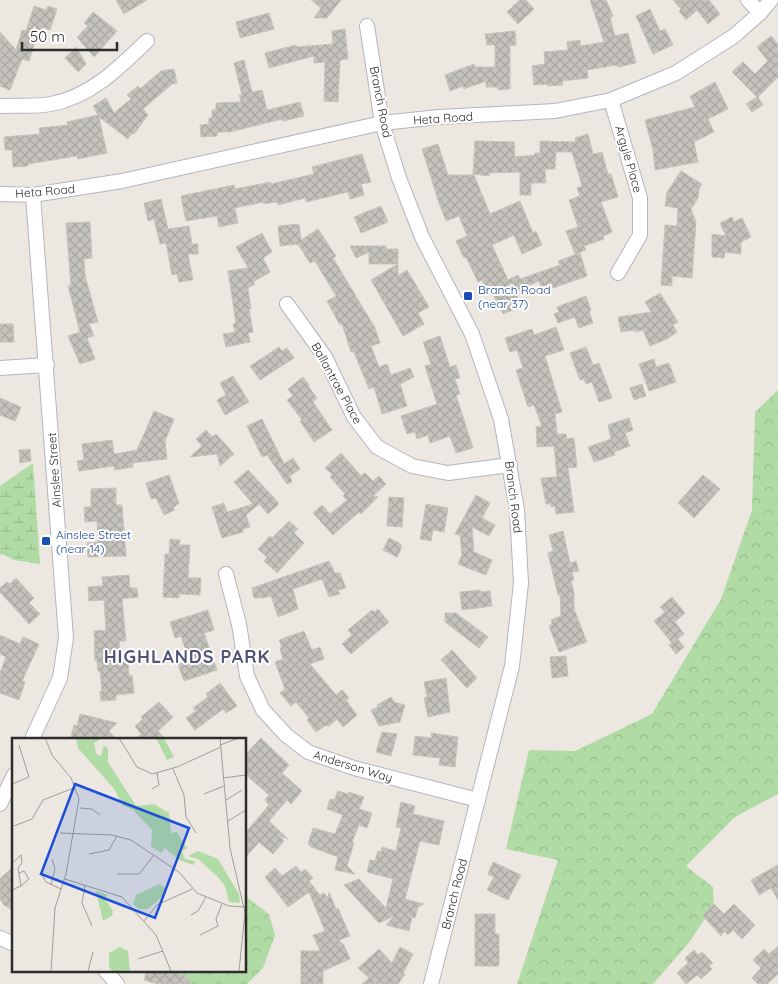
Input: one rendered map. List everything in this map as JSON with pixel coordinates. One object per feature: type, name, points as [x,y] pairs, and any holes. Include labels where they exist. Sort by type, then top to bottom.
[{"type":"street","points":[[748,0],[760,13]]},
{"type":"street","name":"Heta Road","points":[[0,194],[33,195],[122,181],[382,123],[439,117],[555,111],[611,100],[676,73],[734,36],[760,13],[771,0]]},
{"type":"street","name":"Branch Road","points":[[367,26],[382,123],[399,178],[422,237],[472,334],[501,419],[518,510],[521,582],[512,666],[431,984]]},
{"type":"street","points":[[0,106],[50,104],[82,94],[112,74],[147,42]]},
{"type":"street","name":"Argyle Place","points":[[611,100],[640,198],[640,234],[618,273]]},
{"type":"street","name":"Ainslee Street","points":[[32,738],[60,678],[66,638],[33,195]]},
{"type":"street","name":"Ballantrae Place","points":[[287,304],[325,357],[354,418],[376,446],[412,466],[448,473],[510,465]]},
{"type":"street","points":[[0,368],[47,365]]},
{"type":"street","name":"Anderson Way","points":[[226,574],[239,624],[247,676],[263,710],[286,735],[308,752],[345,765],[478,800]]},
{"type":"street","points":[[0,804],[12,780]]},
{"type":"street","points":[[0,938],[12,943]]},
{"type":"street","points":[[107,972],[117,984]]},
{"type":"green space","points":[[778,390],[778,794],[735,817],[686,866],[713,887],[714,906],[687,945],[653,984],[517,984],[558,860],[506,849],[529,750],[575,751],[652,714],[721,599],[752,510],[755,412]]},
{"type":"green space","points":[[33,463],[40,564],[14,560],[2,554],[0,555],[0,486]]},
{"type":"green space","points":[[246,897],[269,914],[275,935],[263,968],[247,984],[190,984],[163,972],[246,972]]},
{"type":"building","points":[[116,0],[147,0],[124,14]]},
{"type":"building","points":[[311,0],[341,0],[327,18],[314,18],[321,8]]},
{"type":"building","points":[[520,0],[526,0],[534,9],[518,24],[507,12]]},
{"type":"building","points":[[590,0],[606,0],[613,16],[610,18],[615,36],[628,33],[636,63],[587,70],[588,78],[562,81],[563,85],[534,85],[532,66],[545,64],[544,52],[568,50],[567,42],[580,40],[581,46],[604,42]]},
{"type":"building","points":[[673,0],[709,0],[720,14],[708,24],[697,10],[686,20],[679,11],[681,9]]},
{"type":"building","points":[[34,6],[46,10],[48,6],[57,9],[50,30],[42,27],[37,42],[35,41],[29,61],[22,59],[10,90],[0,86],[0,32],[16,50],[22,30],[26,31]]},
{"type":"building","points":[[650,9],[660,31],[665,29],[673,45],[653,54],[636,16]]},
{"type":"building","points":[[93,12],[117,31],[94,57],[77,37],[88,26],[84,23]]},
{"type":"building","points":[[269,13],[274,29],[240,38],[236,22]]},
{"type":"building","points":[[345,29],[348,59],[340,60],[338,102],[324,101],[325,62],[314,63],[314,56],[269,68],[265,53],[296,45],[296,47],[333,44],[332,31]]},
{"type":"building","points":[[515,31],[516,45],[510,46],[510,89],[498,90],[498,87],[486,87],[486,81],[464,89],[463,86],[450,91],[445,75],[474,64],[475,67],[495,67],[495,45],[487,45],[485,34]]},
{"type":"building","points":[[771,36],[778,44],[778,77],[758,97],[763,105],[752,112],[746,104],[757,97],[732,72],[743,62],[755,74],[768,61],[757,47]]},
{"type":"building","points":[[76,47],[86,64],[78,72],[65,58]]},
{"type":"building","points":[[244,60],[252,92],[262,90],[267,110],[300,102],[304,116],[283,121],[282,119],[230,132],[217,132],[217,136],[201,137],[200,125],[209,124],[209,118],[212,118],[212,110],[216,110],[216,103],[241,102],[239,95],[242,95],[234,63]]},
{"type":"building","points":[[174,69],[177,83],[172,84],[143,109],[148,115],[128,139],[99,117],[107,153],[78,159],[77,156],[28,164],[28,166],[13,167],[12,150],[5,150],[4,137],[40,134],[39,128],[68,125],[67,122],[98,115],[93,106],[106,98],[114,113],[131,99],[127,95],[138,86],[140,89],[161,71]]},
{"type":"building","points":[[715,82],[728,109],[708,119],[714,132],[694,142],[698,162],[655,170],[653,150],[645,120],[695,107],[690,96]]},
{"type":"building","points":[[588,134],[593,154],[602,152],[608,174],[611,174],[618,197],[601,202],[612,232],[603,236],[604,239],[584,246],[586,250],[575,254],[566,231],[578,227],[569,200],[580,196],[577,188],[582,186],[572,152],[556,152],[555,169],[545,169],[546,183],[531,183],[531,195],[520,195],[520,172],[489,173],[489,176],[473,174],[475,141],[514,142],[515,157],[540,153],[540,141],[576,142],[575,138]]},
{"type":"building","points":[[438,144],[448,175],[474,175],[490,214],[520,201],[533,233],[536,231],[542,245],[522,254],[514,235],[492,245],[508,280],[518,275],[520,279],[560,265],[558,261],[580,253],[587,276],[553,288],[552,283],[541,287],[539,281],[515,292],[519,300],[513,303],[515,309],[503,314],[488,285],[485,286],[482,280],[478,282],[456,241],[467,236],[459,216],[446,221],[439,203],[422,149]]},
{"type":"building","points":[[362,154],[371,182],[361,184],[364,195],[350,199],[348,192],[306,202],[305,198],[278,205],[277,202],[264,204],[263,202],[235,208],[238,223],[219,227],[217,216],[186,221],[181,196],[234,185],[235,189],[271,182],[271,184],[314,174],[312,167]]},
{"type":"building","points":[[681,171],[702,184],[699,189],[698,198],[691,209],[696,222],[692,278],[672,276],[672,286],[661,285],[665,225],[677,226],[678,208],[665,206],[667,192]]},
{"type":"building","points":[[161,199],[168,229],[189,226],[192,244],[198,244],[198,254],[188,254],[193,280],[179,282],[177,274],[172,275],[166,243],[160,244],[154,219],[148,221],[144,203]]},
{"type":"building","points":[[381,206],[388,222],[361,233],[354,217]]},
{"type":"building","points":[[732,217],[734,222],[742,218],[751,237],[741,242],[741,254],[725,252],[724,258],[712,257],[712,234],[726,236],[720,223]]},
{"type":"building","points":[[90,222],[92,258],[84,259],[85,276],[98,322],[89,324],[94,336],[87,338],[95,359],[80,364],[68,336],[80,332],[68,286],[71,286],[66,223]]},
{"type":"building","points":[[299,224],[301,240],[318,229],[336,256],[333,258],[375,328],[380,343],[371,346],[379,367],[387,364],[391,375],[410,368],[414,377],[400,384],[407,406],[382,414],[374,387],[369,389],[354,352],[351,352],[342,324],[340,325],[327,301],[336,296],[315,261],[310,263],[298,244],[280,246],[278,226]]},
{"type":"building","points":[[262,233],[272,252],[263,258],[270,272],[253,282],[255,284],[248,288],[253,332],[248,333],[250,342],[226,347],[223,334],[235,332],[233,324],[236,323],[228,271],[248,268],[236,247]]},
{"type":"building","points":[[350,246],[386,246],[386,249],[398,249],[398,264],[369,264],[369,252],[356,258]]},
{"type":"building","points":[[398,264],[398,276],[407,270],[429,307],[418,313],[424,324],[403,336],[371,280]]},
{"type":"building","points":[[660,293],[678,322],[673,325],[677,332],[667,339],[650,346],[643,330],[621,332],[618,317],[651,312],[645,302]]},
{"type":"building","points":[[586,296],[593,323],[579,328],[575,317],[558,323],[554,314],[559,312],[557,307]]},
{"type":"building","points":[[0,324],[13,324],[14,342],[0,342]]},
{"type":"building","points":[[556,327],[564,350],[545,356],[562,412],[555,414],[557,434],[566,434],[567,439],[574,438],[577,467],[568,468],[574,512],[556,514],[555,506],[551,507],[551,504],[546,504],[541,478],[557,477],[554,446],[537,447],[536,427],[542,426],[534,405],[528,407],[516,370],[523,368],[517,350],[510,352],[505,338],[532,329],[534,335]]},
{"type":"building","points":[[440,336],[450,367],[456,365],[460,378],[455,379],[460,394],[456,395],[473,448],[456,453],[450,436],[430,443],[428,435],[417,439],[415,432],[407,434],[401,416],[437,404],[425,366],[431,364],[423,342]]},
{"type":"building","points":[[279,347],[282,351],[287,348],[294,358],[260,380],[250,366]]},
{"type":"building","points":[[586,347],[593,365],[599,363],[612,398],[599,402],[592,382],[586,384],[584,379],[580,380],[570,353]]},
{"type":"building","points":[[654,359],[656,367],[669,363],[676,382],[649,391],[639,364]]},
{"type":"building","points":[[233,376],[249,402],[225,415],[217,400],[226,395],[220,383]]},
{"type":"building","points":[[303,377],[317,398],[313,402],[332,430],[314,442],[300,421],[302,420],[287,400],[293,396],[288,389]]},
{"type":"building","points":[[642,384],[646,396],[634,400],[630,388]]},
{"type":"building","points":[[0,398],[21,407],[15,421],[0,415]]},
{"type":"building","points":[[154,411],[174,419],[165,441],[167,459],[132,463],[133,467],[115,470],[114,466],[79,471],[77,461],[84,460],[82,444],[112,440],[114,454],[137,450]]},
{"type":"building","points":[[629,418],[633,430],[625,433],[630,446],[614,452],[615,455],[594,462],[588,447],[611,439],[608,425]]},
{"type":"building","points":[[262,419],[284,464],[293,458],[300,469],[290,476],[292,482],[287,484],[267,455],[262,457],[247,426]]},
{"type":"building","points":[[206,430],[212,437],[216,434],[234,454],[220,466],[217,454],[190,457],[202,446],[196,439]]},
{"type":"building","points":[[30,449],[31,461],[20,463],[19,450]]},
{"type":"building","points":[[341,453],[361,476],[365,473],[373,481],[379,476],[386,484],[373,496],[378,497],[361,514],[359,512],[333,535],[313,513],[322,505],[330,514],[347,500],[343,496],[345,494],[330,477],[332,474],[325,468]]},
{"type":"building","points":[[248,470],[278,502],[278,505],[268,514],[259,504],[246,515],[250,527],[243,529],[243,532],[222,538],[212,507],[224,503],[227,512],[253,504],[234,482]]},
{"type":"building","points":[[169,475],[179,503],[173,508],[175,510],[164,515],[156,498],[151,499],[146,483]]},
{"type":"building","points":[[703,475],[720,489],[694,518],[678,503]]},
{"type":"building","points":[[116,488],[116,505],[122,505],[126,556],[88,557],[87,543],[98,542],[97,521],[85,522],[84,507],[91,507],[91,489]]},
{"type":"building","points":[[476,495],[490,503],[482,518],[495,525],[489,536],[472,527],[474,552],[492,560],[486,575],[458,564],[462,555],[460,535],[455,534]]},
{"type":"building","points":[[389,497],[404,498],[402,527],[387,526]]},
{"type":"building","points":[[426,504],[448,508],[444,532],[433,530],[431,541],[420,539]]},
{"type":"building","points":[[289,521],[298,529],[294,533],[304,543],[277,573],[264,561],[267,557],[258,549],[270,536],[272,538]]},
{"type":"building","points":[[563,531],[570,563],[576,561],[579,571],[572,572],[574,580],[571,580],[574,593],[574,609],[587,642],[559,652],[549,626],[552,624],[551,620],[561,616],[560,595],[558,595],[548,553],[553,551],[549,535]]},
{"type":"building","points":[[389,538],[401,544],[397,557],[383,550]]},
{"type":"building","points":[[170,539],[180,540],[179,545],[190,545],[188,578],[201,578],[200,595],[179,594],[179,598],[163,597],[165,554],[169,554]]},
{"type":"building","points":[[329,561],[335,573],[340,573],[346,588],[338,590],[340,594],[329,597],[322,579],[293,589],[298,609],[278,617],[271,596],[254,598],[252,588]]},
{"type":"building","points":[[129,575],[130,588],[137,588],[138,597],[122,599],[126,641],[119,641],[120,661],[128,661],[129,676],[132,675],[134,693],[116,695],[116,700],[101,701],[100,671],[98,671],[97,661],[95,661],[94,631],[106,630],[104,600],[89,601],[88,587],[103,586],[102,577]]},
{"type":"building","points":[[16,578],[34,598],[29,603],[40,614],[29,624],[0,592],[0,588],[7,582],[10,584]]},
{"type":"building","points":[[481,590],[480,592],[490,591],[492,606],[462,610],[460,592]]},
{"type":"building","points":[[672,597],[685,613],[675,622],[684,634],[672,643],[654,621],[665,612],[660,607]]},
{"type":"building","points":[[378,609],[389,622],[351,654],[342,644],[352,635],[348,630],[372,610],[374,612]]},
{"type":"building","points":[[208,610],[214,630],[204,633],[217,670],[184,681],[178,664],[189,661],[181,636],[175,638],[170,622]]},
{"type":"building","points":[[445,613],[456,613],[488,637],[479,648],[445,622]]},
{"type":"building","points":[[304,631],[312,650],[320,647],[324,659],[310,664],[336,695],[342,690],[349,698],[346,700],[357,715],[343,727],[337,719],[328,727],[326,725],[316,732],[307,720],[309,718],[296,702],[291,706],[280,693],[285,689],[275,662],[283,659],[279,640]]},
{"type":"building","points":[[0,635],[20,644],[23,637],[39,644],[22,681],[25,682],[19,700],[0,693],[0,673],[6,657],[0,654]]},
{"type":"building","points":[[678,639],[684,647],[676,654],[669,645]]},
{"type":"building","points":[[452,650],[477,678],[467,688],[441,660]]},
{"type":"building","points":[[566,656],[568,676],[552,678],[550,657]]},
{"type":"building","points":[[446,678],[450,712],[428,717],[424,698],[427,697],[424,682]]},
{"type":"building","points":[[220,683],[237,706],[226,713],[223,709],[195,730],[186,718],[196,711],[193,708],[208,697],[206,694]]},
{"type":"building","points":[[391,697],[394,702],[405,705],[400,722],[379,726],[371,710]]},
{"type":"building","points":[[159,702],[173,717],[158,731],[164,738],[136,738],[141,734],[135,726],[143,719],[141,717]]},
{"type":"building","points":[[80,714],[117,723],[109,731],[115,738],[71,737],[74,725],[77,726]]},
{"type":"building","points":[[382,732],[397,734],[391,756],[376,752]]},
{"type":"building","points":[[431,733],[458,737],[455,767],[439,765],[440,758],[413,755],[415,736],[432,738]]},
{"type":"building","points":[[261,738],[289,765],[282,773],[302,791],[291,804],[287,800],[269,821],[288,839],[280,836],[284,841],[273,854],[259,842],[246,857],[246,832],[269,805],[265,800],[269,795],[246,775],[246,754]]},
{"type":"building","points":[[338,791],[364,797],[359,809],[372,813],[367,828],[359,825],[352,842],[354,843],[347,866],[355,874],[335,870],[338,857],[311,847],[308,844],[313,828],[335,834],[343,815],[327,809],[330,799],[334,800]]},
{"type":"building","points":[[401,802],[415,806],[413,814],[444,821],[439,845],[420,841],[405,899],[424,904],[418,907],[415,918],[412,917],[409,931],[386,925],[394,916],[379,923],[344,885],[359,879],[386,908],[393,879],[367,872],[370,860],[375,861],[378,851],[381,852],[382,847],[396,851],[401,828],[396,827]]},
{"type":"building","points":[[493,862],[521,875],[508,900],[487,890],[494,877],[488,874]]},
{"type":"building","points":[[778,865],[778,900],[771,888],[759,895],[751,880]]},
{"type":"building","points":[[296,866],[301,872],[305,869],[313,878],[309,881],[320,895],[324,893],[328,898],[329,892],[350,936],[339,940],[344,945],[350,959],[323,971],[323,984],[301,984],[301,951],[320,951],[313,935],[325,931],[309,892],[288,907],[265,877],[275,868],[282,876]]},
{"type":"building","points":[[12,868],[12,910],[4,905],[0,899],[0,879]]},
{"type":"building","points":[[714,904],[724,914],[734,904],[755,925],[742,939],[733,930],[728,935],[724,931],[721,936],[703,916]]},
{"type":"building","points":[[475,914],[495,914],[495,934],[499,934],[499,966],[475,966]]},
{"type":"building","points":[[778,946],[778,974],[767,984],[758,984],[752,978],[761,968],[753,960],[764,949],[769,954]]},
{"type":"building","points":[[400,947],[413,954],[403,973],[405,974],[398,984],[362,984],[369,978],[358,968],[379,949],[392,963]]},
{"type":"building","points":[[694,950],[698,955],[702,952],[713,963],[709,966],[712,969],[701,979],[697,975],[686,984],[677,973],[688,963],[685,958]]},
{"type":"building","points":[[146,972],[181,972],[192,984],[157,984],[144,980]]},
{"type":"place","name":"Branch Road (near 37)","points":[[468,296]]},
{"type":"place","name":"Ainslee Street (near 14)","points":[[46,541]]},
{"type":"district","name":"HIGHLANDS PARK","points":[[187,656]]}]
